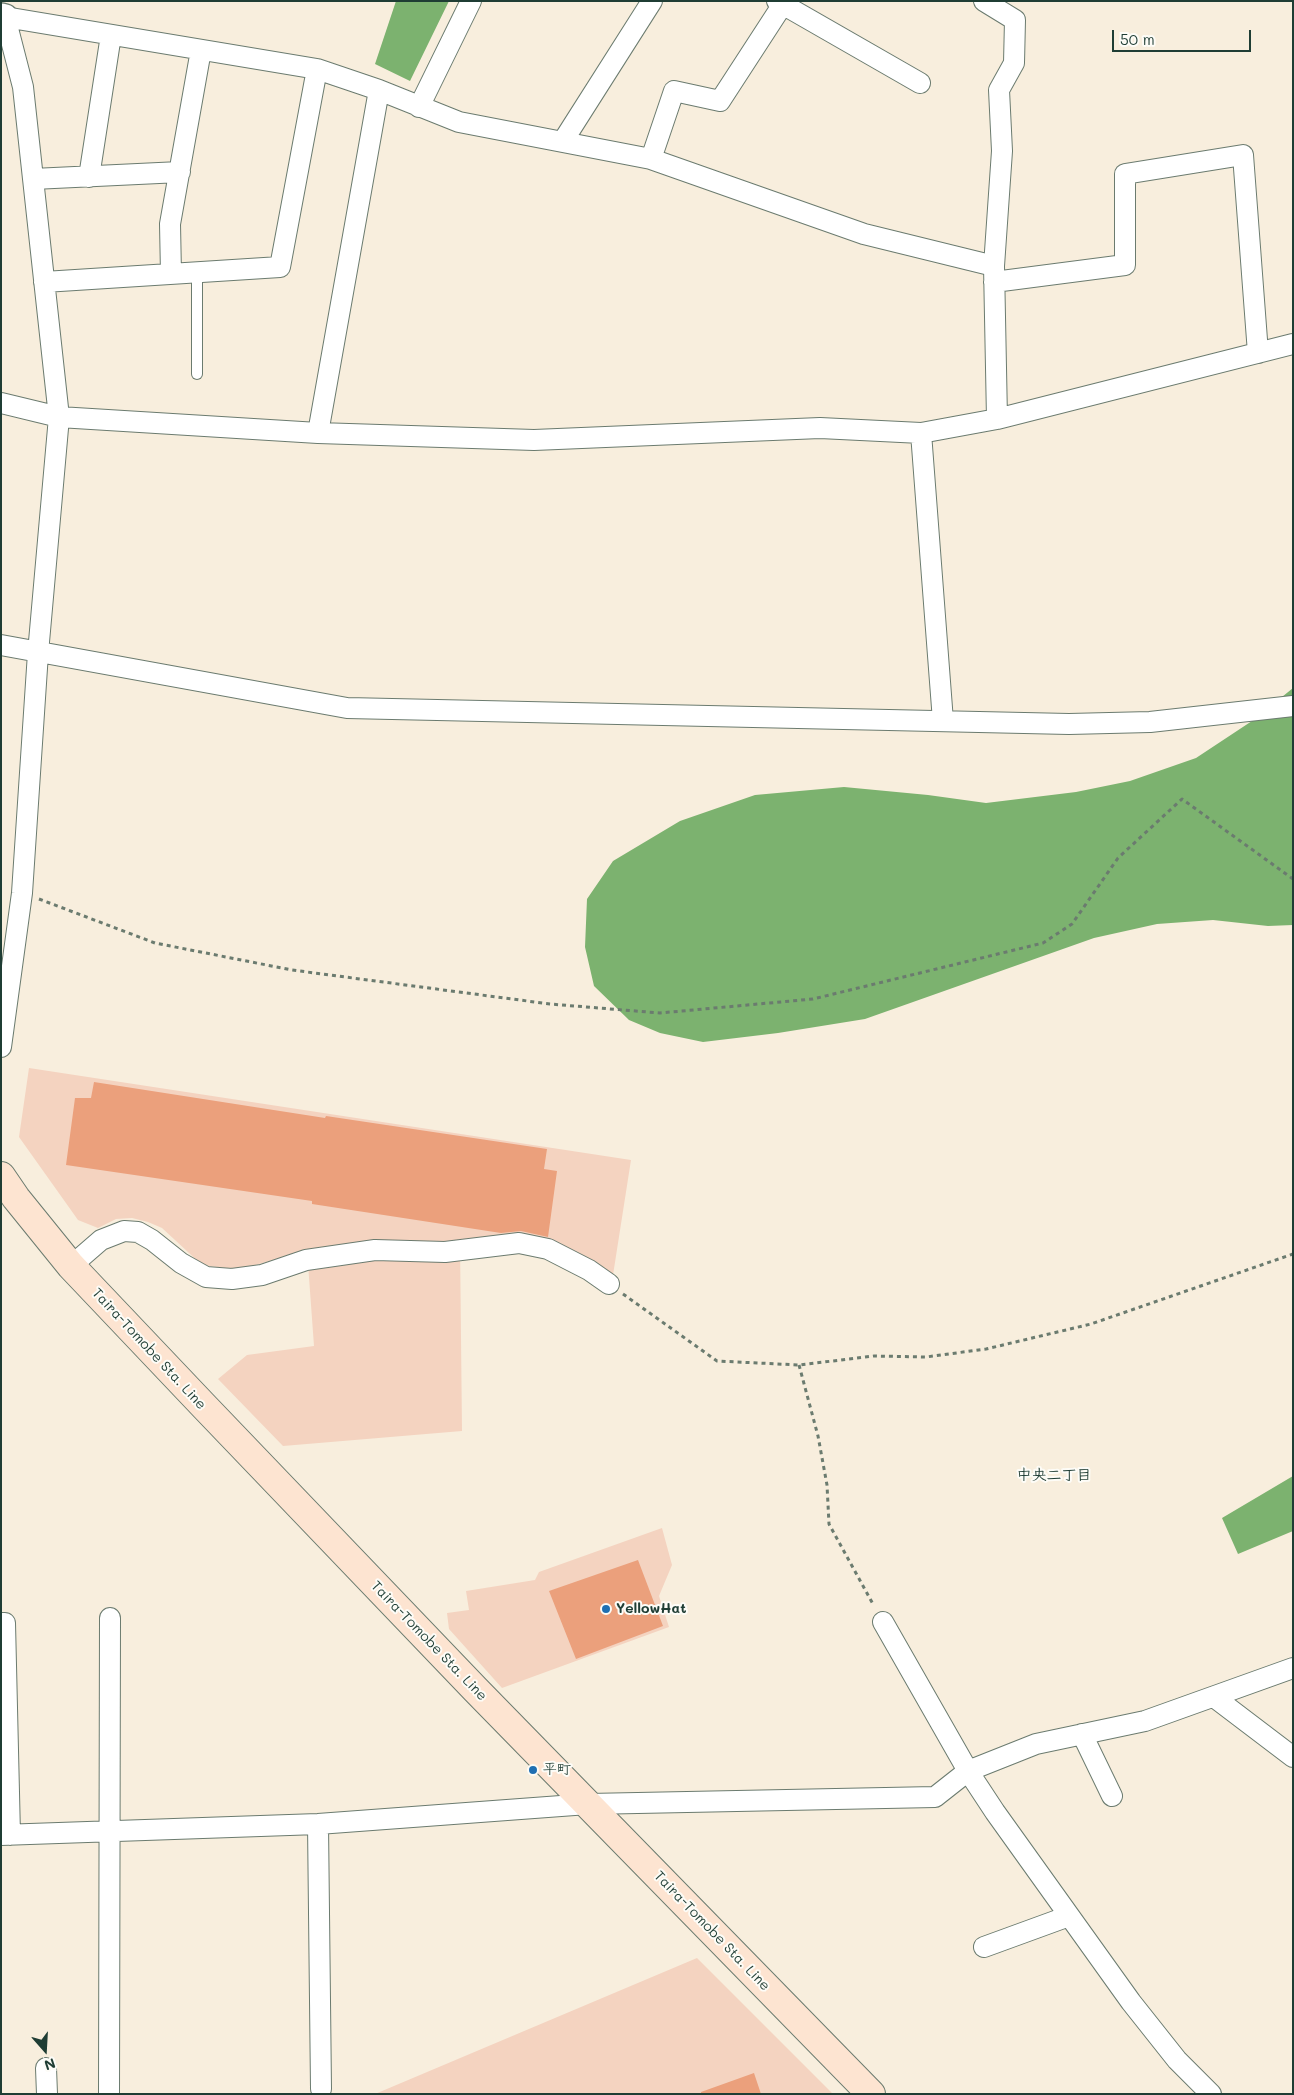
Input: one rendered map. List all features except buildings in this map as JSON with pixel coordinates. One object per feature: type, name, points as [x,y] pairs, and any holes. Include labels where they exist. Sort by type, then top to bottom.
[{"type":"main road","name":"Taira-Tomobe Sta. Line","points":[[1,1176],[27,1212],[71,1266],[449,1662],[872,2094]]},
{"type":"street","points":[[419,108],[471,1]]},
{"type":"street","points":[[563,141],[652,1]]},
{"type":"street","points":[[984,1],[1015,20],[1014,63],[1000,90],[1002,151],[994,274],[997,419]]},
{"type":"street","points":[[651,159],[674,91],[720,101],[780,3],[920,83]]},
{"type":"street","points":[[1,1047],[22,893],[38,653],[59,417],[22,87],[3,16],[317,69],[379,90],[419,108],[459,122],[651,159],[864,234],[994,274],[1125,265],[1125,174],[1243,155],[1258,354]]},
{"type":"street","points":[[89,177],[112,35]]},
{"type":"street","points":[[171,274],[170,224],[201,50]]},
{"type":"street","points":[[44,282],[280,267],[317,69]]},
{"type":"street","points":[[318,433],[379,90]]},
{"type":"street","points":[[33,180],[180,172]]},
{"type":"street","points":[[1,403],[59,417],[318,433],[534,440],[820,428],[921,433],[997,419],[1293,344]]},
{"type":"street","points":[[921,433],[943,721]]},
{"type":"street","points":[[1,645],[347,708],[1069,724],[1150,722],[1293,706]]},
{"type":"street","points":[[71,1266],[101,1240],[124,1231],[138,1232],[152,1240],[181,1263],[206,1277],[232,1279],[262,1275],[306,1260],[375,1250],[445,1252],[519,1243],[548,1250],[589,1270],[609,1284]]},
{"type":"street","points":[[109,2094],[108,1832],[110,1618]]},
{"type":"street","points":[[883,1622],[968,1771],[1131,2002],[1177,2060],[1211,2094]]},
{"type":"street","points":[[1,1623],[5,1623],[6,1835],[318,1824],[588,1804],[935,1797],[968,1771],[1036,1744],[1145,1722],[1293,1668]]},
{"type":"street","points":[[1214,1697],[1293,1757]]},
{"type":"street","points":[[1082,1734],[1112,1796]]},
{"type":"street","points":[[318,1824],[321,2089]]},
{"type":"street","points":[[984,1947],[1069,1916]]},
{"type":"street","points":[[46,2068],[47,2094]]},
{"type":"lane","points":[[197,374],[198,272]]},
{"type":"path","points":[[22,893],[154,943],[292,970],[550,1004],[660,1013],[813,1000],[1043,943],[1072,924],[1118,858],[1182,799],[1293,879]]},
{"type":"path","points":[[609,1284],[717,1361],[799,1365],[874,1356],[926,1357],[986,1349],[1091,1324],[1293,1254]]},
{"type":"path","points":[[799,1365],[818,1436],[828,1485],[829,1524],[883,1622]]},
{"type":"shaded area","points":[[29,1068],[631,1160],[613,1275],[552,1243],[460,1243],[462,1431],[283,1446],[218,1379],[247,1355],[314,1346],[307,1250],[252,1266],[232,1269],[202,1265],[162,1228],[148,1222],[132,1218],[116,1219],[98,1228],[78,1220],[19,1137]]},
{"type":"shaded area","points":[[662,1528],[672,1565],[659,1596],[669,1627],[502,1688],[449,1629],[447,1613],[469,1610],[466,1591],[535,1580],[539,1572]]},
{"type":"shaded area","points":[[697,1958],[833,2094],[375,2094]]},
{"type":"green space","points":[[396,1],[449,1],[410,81],[375,64]]},
{"type":"green space","points":[[1293,688],[1293,925],[1268,926],[1213,920],[1157,924],[1094,938],[865,1019],[778,1033],[703,1042],[660,1033],[629,1020],[594,986],[585,947],[587,899],[613,861],[680,821],[755,795],[844,787],[986,803],[1076,792],[1130,781],[1196,758],[1255,719]]},
{"type":"green space","points":[[1293,1476],[1293,1531],[1238,1554],[1222,1518]]},
{"type":"place","name":"YellowHat","points":[[606,1609]]},
{"type":"place","name":"平町","points":[[533,1770]]},
{"type":"district","name":"中央二丁目","points":[[1054,1475]]}]
